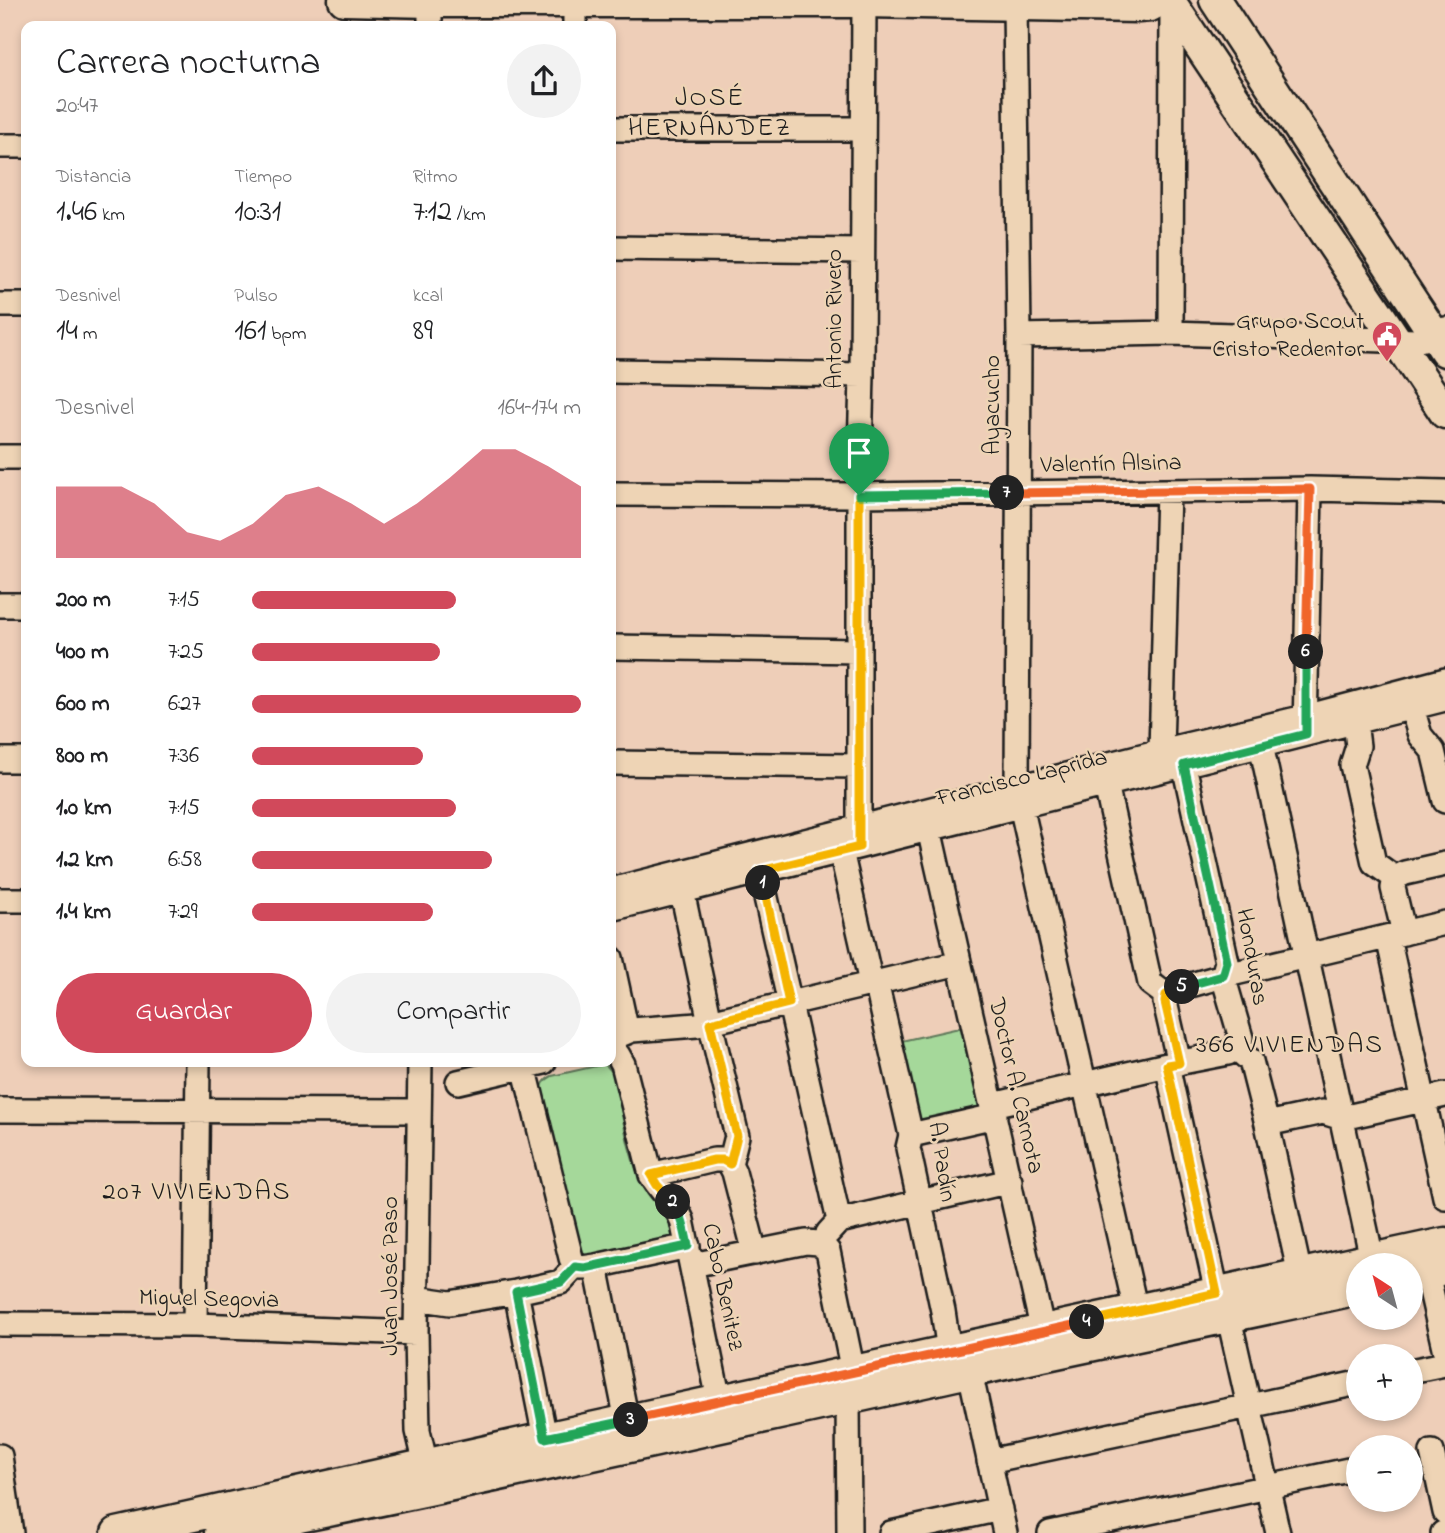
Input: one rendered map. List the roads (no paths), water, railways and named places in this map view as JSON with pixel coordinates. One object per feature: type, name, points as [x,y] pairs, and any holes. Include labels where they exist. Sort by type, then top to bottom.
[{"type":"main road","points":[[344,0],[430,9],[575,9],[864,2],[1163,6],[1195,38],[1445,414]]},
{"type":"main road","points":[[1215,0],[1442,339]]},
{"type":"main road","points":[[1399,1253],[1445,1243]]},
{"type":"main road","points":[[426,1477],[850,1386],[961,1357],[1046,1343],[1223,1306],[1300,1275],[1346,1265]]},
{"type":"main road","points":[[1046,1343],[1136,1311],[1223,1306],[1346,1291]]},
{"type":"main road","points":[[220,1533],[296,1515],[426,1477],[545,1438],[627,1421],[722,1413]]},
{"type":"main road","points":[[117,1533],[296,1515]]},
{"type":"street","name":"Antonio Rivero","points":[[853,842],[858,766],[864,2]]},
{"type":"street","name":"Ayacucho","points":[[1015,4],[1019,336],[1019,797],[1136,1311]]},
{"type":"street","points":[[1163,6],[1171,332]]},
{"type":"street","points":[[616,129],[862,129]]},
{"type":"street","points":[[0,146],[21,146]]},
{"type":"street","points":[[616,248],[862,251]]},
{"type":"street","points":[[0,305],[21,305]]},
{"type":"street","points":[[1019,336],[1171,332],[1415,341],[1442,339]]},
{"type":"street","points":[[616,371],[862,375]]},
{"type":"street","points":[[0,457],[21,457]]},
{"type":"street","points":[[1305,725],[1310,489]]},
{"type":"street","name":"Valentín Alsina","points":[[616,494],[859,495],[1310,489],[1445,492]]},
{"type":"street","points":[[1161,751],[1168,491]]},
{"type":"street","points":[[0,604],[21,605]]},
{"type":"street","points":[[616,647],[858,651]]},
{"type":"street","name":"Francisco Laprida","points":[[616,908],[760,871],[853,842],[1019,797],[1105,785],[1261,745],[1305,725],[1445,680]]},
{"type":"street","name":"Francisco Laprida","points":[[616,889],[929,829],[1161,751],[1305,725],[1355,722],[1445,699]]},
{"type":"street","points":[[1412,708],[1420,735],[1433,751],[1445,801]]},
{"type":"street","points":[[1355,722],[1358,746],[1352,765],[1374,863],[1395,878]]},
{"type":"street","points":[[1261,745],[1371,1253]]},
{"type":"street","points":[[0,760],[21,760]]},
{"type":"street","points":[[616,763],[858,766]]},
{"type":"street","name":"Honduras","points":[[1184,765],[1227,962],[1223,976],[1241,1038],[1236,1048]]},
{"type":"street","points":[[1105,785],[1150,983],[1166,995]]},
{"type":"street","name":"Doctor A. Carnota","points":[[929,829],[1046,1343]]},
{"type":"street","name":"A. Padín","points":[[853,842],[873,983],[911,1135],[908,1148],[919,1202],[943,1311],[961,1357],[1005,1533]]},
{"type":"street","points":[[1395,878],[1405,873],[1445,864]]},
{"type":"street","points":[[760,871],[838,1221]]},
{"type":"street","points":[[1395,878],[1393,888],[1396,935],[1434,1098],[1445,1197]]},
{"type":"street","points":[[682,891],[737,1136],[730,1164]]},
{"type":"street","points":[[0,900],[21,900]]},
{"type":"street","points":[[1166,995],[1176,989],[1223,976],[1445,923]]},
{"type":"street","points":[[616,1007],[619,1037],[632,1030],[710,1023],[959,963]]},
{"type":"street","points":[[1166,995],[1173,1064],[1223,1306],[1250,1406],[1278,1533]]},
{"type":"street","points":[[911,1135],[1084,1084],[1228,1053],[1236,1048],[1251,1061],[1300,1275]]},
{"type":"street","name":"Cabo Benitez","points":[[616,1053],[623,1064],[651,1175],[676,1206],[682,1220],[722,1413]]},
{"type":"street","points":[[195,1325],[198,1067]]},
{"type":"street","name":"Juan José Paso","points":[[420,1067],[416,1332],[418,1431],[426,1477]]},
{"type":"street","points":[[458,1082],[518,1067]]},
{"type":"street","points":[[531,1067],[571,1258],[586,1266],[627,1421]]},
{"type":"street","points":[[1267,1124],[1323,1112],[1342,1118],[1434,1098]]},
{"type":"street","points":[[0,1110],[419,1111]]},
{"type":"street","points":[[651,1175],[714,1160],[723,1160],[730,1164],[755,1253]]},
{"type":"street","points":[[819,1243],[838,1221],[1010,1181]]},
{"type":"street","points":[[416,1298],[450,1303],[561,1282],[586,1266],[690,1255],[755,1253],[806,1242],[819,1243],[828,1251],[850,1386],[849,1533]]},
{"type":"street","points":[[1428,1273],[1445,1352]]},
{"type":"street","points":[[516,1292],[545,1438]]},
{"type":"street","name":"Miguel Segovia","points":[[0,1324],[195,1325],[416,1332]]},
{"type":"street","points":[[1423,1368],[1445,1364]]},
{"type":"street","points":[[989,1461],[1346,1386]]},
{"type":"street","points":[[1429,1453],[1443,1497]]},
{"type":"street","points":[[0,1456],[11,1533]]},
{"type":"street","points":[[1050,1533],[1346,1471]]},
{"type":"street","points":[[891,1533],[1000,1509]]},
{"type":"place","name":"Grupo Scout Cristo Redentor","points":[[1387,363]]},
{"type":"district","name":"JOSÉ HERNÁNDEZ","points":[[710,114]]},
{"type":"district","name":"366 VIVIENDAS","points":[[1290,1046]]},
{"type":"district","name":"207 VIVIENDAS","points":[[197,1193]]}]
